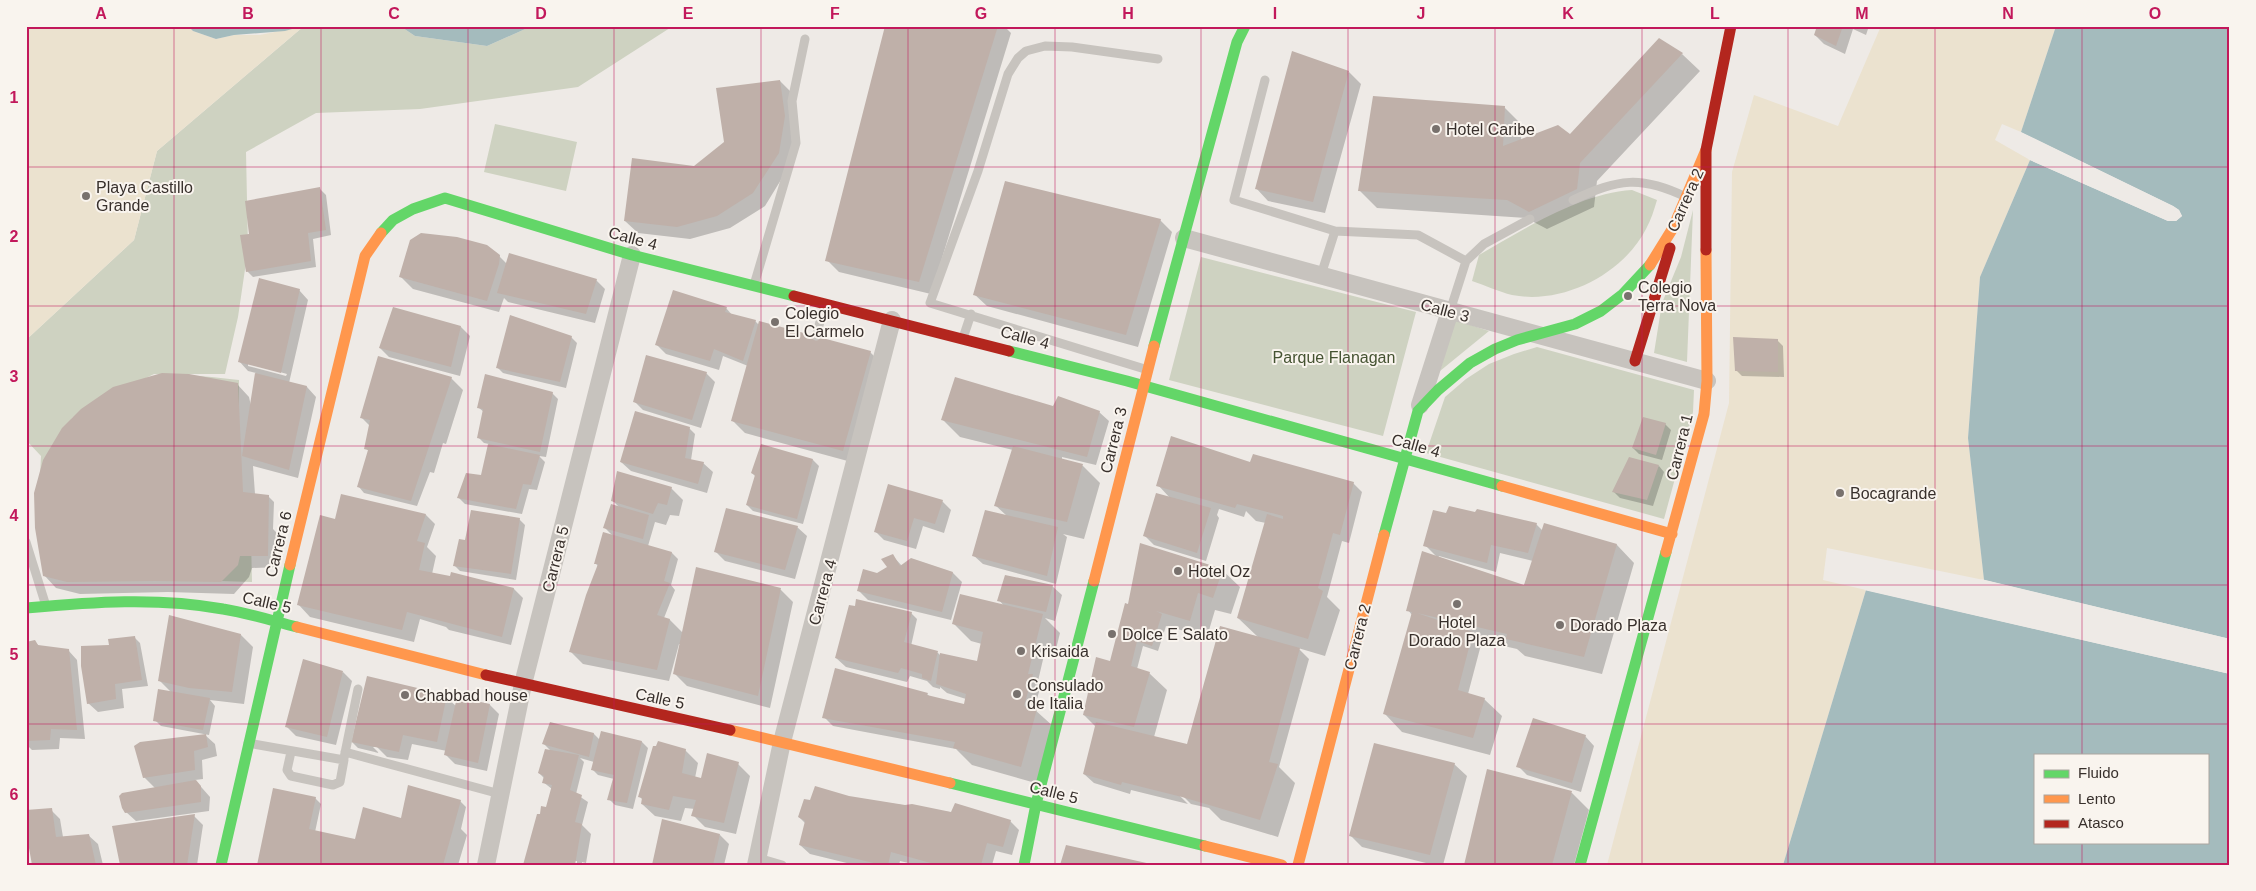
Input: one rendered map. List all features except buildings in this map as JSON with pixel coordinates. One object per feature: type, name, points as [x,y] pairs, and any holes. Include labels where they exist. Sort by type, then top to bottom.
[{"type":"street","name":"Carrera 3","points":[[1024,865],[1036,804],[1143,386],[1237,42],[1245,26]]},
{"type":"street","name":"Carrera 1","points":[[1580,865],[1704,414],[1707,381],[1706,150],[1731,26]]},
{"type":"street","name":"Carrera 2","points":[[1418,411],[1437,388],[1467,364],[1510,342],[1575,324],[1599,312],[1637,281],[1650,266],[1678,223],[1706,150]]},
{"type":"street","name":"Calle 4","points":[[378,236],[393,220],[413,209],[444,198],[632,255],[963,338],[1143,386],[1672,534]]},
{"type":"street","points":[[1635,362],[1678,223]]},
{"type":"street","name":"Carrera 6","points":[[221,865],[276,620],[365,256],[378,236]]},
{"type":"street","name":"Calle 3","points":[[1184,238],[1707,381]]},
{"type":"street","name":"Carrera 5","points":[[486,865],[523,684],[632,255]]},
{"type":"street","name":"Carrera 2","points":[[1298,865],[1404,458],[1450,311]]},
{"type":"street","name":"Carrera 4","points":[[757,861],[782,742],[892,320]]},
{"type":"street","name":"Calle 5","points":[[26,608],[106,601],[174,603],[224,609],[276,620],[523,684],[782,742],[1282,865]]},
{"type":"lane","points":[[754,285],[796,143],[792,102],[806,39]]},
{"type":"lane","points":[[1148,370],[971,314],[930,303],[978,171],[1008,74],[1018,58],[1026,51],[1045,46],[1072,47],[1158,59]]},
{"type":"lane","points":[[1266,80],[1234,200],[1335,231],[1418,235],[1466,261]]},
{"type":"lane","points":[[1573,200],[1602,186],[1632,181],[1662,185],[1689,198]]},
{"type":"lane","points":[[1450,311],[1466,261],[1484,244],[1530,218]]},
{"type":"lane","points":[[1321,276],[1335,231]]},
{"type":"lane","points":[[816,336],[825,304]]},
{"type":"lane","points":[[963,338],[971,314]]},
{"type":"lane","points":[[26,542],[46,606]]},
{"type":"lane","points":[[291,752],[287,770],[291,776],[334,785],[340,782],[358,689]]},
{"type":"lane","points":[[248,743],[291,752],[344,756],[500,794]]},
{"type":"lane","points":[[757,861],[782,865]]},
{"type":"green space","points":[[304,26],[400,26],[415,36],[487,46],[532,26],[673,26],[578,87],[420,109],[316,113],[246,152],[248,249],[238,317],[225,374],[154,374],[138,382],[176,376],[201,376],[239,380],[239,496],[250,497],[252,582],[54,576],[38,520],[41,456],[26,440],[26,340],[134,240],[157,151]],"holes":[[[108,397],[54,457],[72,418]]]},
{"type":"green space","points":[[495,124],[577,142],[566,191],[484,172]]},
{"type":"green space","points":[[1632,190],[1657,200],[1646,229],[1636,245],[1623,260],[1590,283],[1551,295],[1531,297],[1507,294],[1472,281],[1479,255],[1514,235],[1572,205],[1612,193]]},
{"type":"green space","points":[[1693,210],[1687,362],[1654,353],[1662,303],[1681,257]]},
{"type":"green space","name":"Parque Flanagan","points":[[1201,257],[1416,312],[1383,436],[1169,380]]},
{"type":"green space","points":[[1455,320],[1489,331],[1440,371]]},
{"type":"green space","points":[[1537,347],[1694,390],[1693,412],[1664,519],[1426,453],[1445,397],[1466,379],[1489,364]]},
{"type":"sand","name":"Playa Castillo Grande","points":[[26,26],[188,26],[193,31],[216,39],[234,35],[260,35],[304,26],[157,151],[134,240],[26,340]]},
{"type":"sand","name":"Bocagrande","points":[[1881,26],[2056,26],[2021,132],[2002,124],[1995,140],[2030,160],[1980,277],[1968,438],[1984,580],[1827,548],[1823,580],[1866,590],[1783,865],[1607,865],[1729,403],[1732,172],[1754,95],[1838,126]]},
{"type":"water","points":[[188,26],[303,26],[285,31],[234,35],[216,39],[193,31]]},
{"type":"water","points":[[400,26],[532,26],[487,46],[415,36]]},
{"type":"water","points":[[2056,26],[2230,26],[2230,639],[1984,580],[1968,438],[1980,277],[2030,160],[2168,221],[2176,221],[2182,216],[2179,210],[2173,206],[2021,132]]},
{"type":"water","points":[[1866,590],[2230,674],[2230,865],[1783,865]]},
{"type":"pier","points":[[2018,131],[2173,206],[2179,210],[2182,216],[2176,221],[2168,221],[2028,159],[2031,158],[2168,218],[2175,219],[2179,216],[2172,208],[2020,134]]},
{"type":"pier","points":[[1981,579],[2230,639],[2230,642],[1983,582]]},
{"type":"pier","points":[[1867,588],[2230,672],[2230,674],[1864,590]]},
{"type":"traffic: fast","points":[[1154,346],[1237,42],[1245,26]]},
{"type":"traffic: fast","points":[[381,233],[393,220],[413,209],[445,198],[632,255],[794,296]]},
{"type":"traffic: fast","points":[[1384,535],[1418,411],[1438,390],[1470,363],[1495,349],[1517,340],[1575,324],[1601,311],[1623,294],[1650,265]]},
{"type":"traffic: fast","points":[[1009,351],[1127,381],[1502,486]]},
{"type":"traffic: fast","points":[[1580,865],[1666,552]]},
{"type":"traffic: fast","points":[[221,865],[290,565]]},
{"type":"traffic: fast","points":[[1024,865],[1036,804],[1094,581]]},
{"type":"traffic: fast","points":[[26,608],[125,602],[174,603],[232,611],[297,627]]},
{"type":"traffic: fast","points":[[950,783],[1205,846]]},
{"type":"traffic: slow","points":[[1650,265],[1673,228],[1706,150]]},
{"type":"traffic: slow","points":[[290,565],[365,256],[381,233]]},
{"type":"traffic: slow","points":[[1666,552],[1704,414],[1707,381],[1706,250]]},
{"type":"traffic: slow","points":[[1094,581],[1154,346]]},
{"type":"traffic: slow","points":[[1502,486],[1672,534]]},
{"type":"traffic: slow","points":[[1298,865],[1384,535]]},
{"type":"traffic: slow","points":[[297,627],[486,675]]},
{"type":"traffic: slow","points":[[730,730],[950,783]]},
{"type":"traffic: slow","points":[[1205,846],[1282,865]]},
{"type":"traffic: jam","points":[[1706,250],[1706,150],[1731,26]]},
{"type":"traffic: jam","points":[[1635,361],[1670,248]]},
{"type":"traffic: jam","points":[[794,296],[1009,351]]},
{"type":"traffic: jam","points":[[486,675],[730,730]]},
{"type":"place","name":"Hotel Caribe","points":[[1436,129]]},
{"type":"place","name":"Playa Castillo Grande","points":[[86,196]]},
{"type":"place","name":"Colegio Terra Nova","points":[[1628,296]]},
{"type":"place","name":"Colegio El Carmelo","points":[[775,322]]},
{"type":"place","name":"Bocagrande","points":[[1840,493]]},
{"type":"place","name":"Hotel Oz","points":[[1178,571]]},
{"type":"place","name":"Hotel Dorado Plaza","points":[[1457,604]]},
{"type":"place","name":"Dorado Plaza","points":[[1560,625]]},
{"type":"place","name":"Dolce E Salato","points":[[1112,634]]},
{"type":"place","name":"Krisaida","points":[[1021,651]]},
{"type":"place","name":"Consulado de Italia","points":[[1017,694]]},
{"type":"place","name":"Chabbad house","points":[[405,695]]}]
